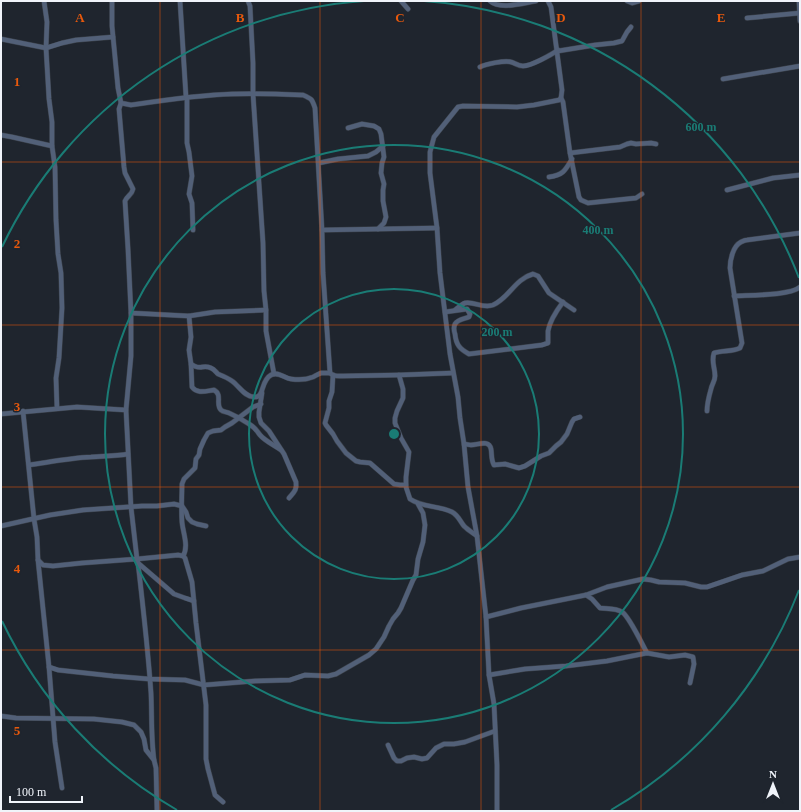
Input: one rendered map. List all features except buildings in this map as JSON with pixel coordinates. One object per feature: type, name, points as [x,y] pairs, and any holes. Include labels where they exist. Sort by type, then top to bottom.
[{"type":"street","points":[[44,1],[49,99],[52,122],[52,146],[55,167],[58,254],[61,272],[62,308],[59,358],[56,378],[57,408]]},
{"type":"street","points":[[112,1],[113,37],[118,88],[121,102],[119,109],[124,167],[125,173],[133,189],[132,193],[126,198],[125,201],[131,313],[131,356],[126,410],[131,507],[138,561],[149,679],[152,717],[152,745],[156,768],[157,811]]},
{"type":"street","points":[[180,1],[187,97],[188,143],[192,176],[190,194],[192,203],[192,230]]},
{"type":"street","points":[[248,1],[250,6],[253,94],[263,244],[266,331],[274,374]]},
{"type":"street","points":[[401,1],[408,9]]},
{"type":"street","points":[[490,1],[496,5],[503,6],[536,1]]},
{"type":"street","points":[[549,1],[558,51],[562,90],[561,98],[563,102],[570,153],[579,197],[581,200],[588,203],[636,198],[642,194]]},
{"type":"street","points":[[627,1],[632,3],[639,1]]},
{"type":"street","points":[[799,1],[800,21]]},
{"type":"street","points":[[748,18],[800,13]]},
{"type":"street","points":[[480,67],[487,64],[506,61],[524,66],[558,51],[595,45],[614,44],[622,41],[631,27]]},
{"type":"street","points":[[1,39],[46,48],[76,40],[113,37]]},
{"type":"street","points":[[723,78],[800,66]]},
{"type":"street","points":[[121,102],[131,105],[187,97],[231,94],[303,95],[313,100],[315,108],[319,163],[323,272],[332,392],[329,401],[326,426],[346,453],[356,461],[370,463],[394,484],[406,485]]},
{"type":"street","points":[[498,811],[494,704],[489,675],[486,618],[477,536],[468,487],[458,397],[450,354],[440,272],[437,228],[430,173],[430,152],[434,137],[458,108],[463,106],[517,107],[559,100],[561,98]]},
{"type":"street","points":[[348,128],[362,124],[374,126],[379,129],[384,157],[381,173],[384,184],[383,201],[386,217],[378,229]]},
{"type":"street","points":[[1,135],[52,146]]},
{"type":"street","points":[[570,153],[620,147],[631,143],[656,144]]},
{"type":"street","points":[[319,163],[338,159],[368,156],[383,146]]},
{"type":"street","points":[[550,177],[558,176],[563,173],[572,159]]},
{"type":"street","points":[[727,190],[773,178],[800,175]]},
{"type":"street","points":[[322,230],[437,228]]},
{"type":"street","points":[[707,411],[707,405],[715,376],[712,359],[714,353],[740,348],[742,343],[730,268],[730,261],[737,245],[740,242],[748,240],[800,233]]},
{"type":"street","points":[[454,311],[464,303],[491,306],[499,302],[516,284],[533,274],[538,276],[549,293],[574,310]]},
{"type":"street","points":[[734,296],[794,291],[800,287]]},
{"type":"street","points":[[445,312],[467,309],[469,311],[469,317],[459,321],[454,327],[456,342],[463,351],[469,354],[509,350],[548,343],[548,331],[550,325],[562,302]]},
{"type":"street","points":[[131,313],[189,316],[215,312],[266,310]]},
{"type":"street","points":[[189,316],[191,337],[189,350],[192,386],[194,389],[198,391],[216,391],[218,395],[219,407],[222,410],[251,424],[259,434],[281,450]]},
{"type":"street","points":[[191,364],[198,368],[211,368],[238,385],[247,396],[254,397],[259,396],[262,393]]},
{"type":"street","points":[[289,498],[296,491],[296,482],[281,450],[269,431],[261,423],[259,417],[263,386],[266,379],[274,374],[279,374],[286,378],[302,380],[321,373],[342,376],[453,373]]},
{"type":"street","points":[[399,375],[404,394],[397,411],[395,424],[398,433],[409,452],[406,485],[410,499],[418,504],[441,508],[457,515],[466,528],[477,536]]},
{"type":"street","points":[[183,556],[186,549],[185,534],[182,522],[182,484],[184,479],[195,468],[195,461],[199,455],[204,440],[208,433],[221,430],[253,407],[261,404]]},
{"type":"street","points":[[1,414],[77,407],[126,410]]},
{"type":"street","points":[[23,411],[37,537],[49,667],[52,718],[62,788]]},
{"type":"street","points":[[464,444],[487,444],[490,446],[494,465],[505,464],[518,468],[525,466],[549,453],[567,434],[574,419],[580,417]]},
{"type":"street","points":[[29,465],[68,459],[128,454]]},
{"type":"street","points":[[1,526],[50,515],[83,510],[174,504],[182,506],[188,518],[192,522],[206,526]]},
{"type":"street","points":[[49,667],[58,670],[149,679],[185,680],[204,685],[290,680],[305,675],[331,676],[336,674],[369,655],[376,649],[389,626],[398,614],[416,575],[418,559],[423,542],[425,525],[423,513],[418,504]]},
{"type":"street","points":[[38,560],[43,565],[53,566],[82,563],[138,561],[174,555],[183,556],[192,582],[204,685],[206,705],[206,759],[216,795],[223,802]]},
{"type":"street","points":[[486,618],[521,608],[586,595],[607,587],[643,580],[685,583],[707,587],[742,575],[763,570],[788,559],[800,557]]},
{"type":"street","points":[[138,561],[174,594],[194,601]]},
{"type":"street","points":[[586,595],[592,598],[600,608],[623,612],[647,653]]},
{"type":"street","points":[[489,675],[525,669],[607,661],[647,653],[669,657],[685,655],[692,657],[694,664],[690,683]]},
{"type":"street","points":[[1,716],[94,719],[134,725],[141,732],[146,750],[154,760]]},
{"type":"street","points":[[388,745],[397,761],[414,757],[422,759],[427,758],[436,748],[444,744],[465,742],[495,731]]}]
